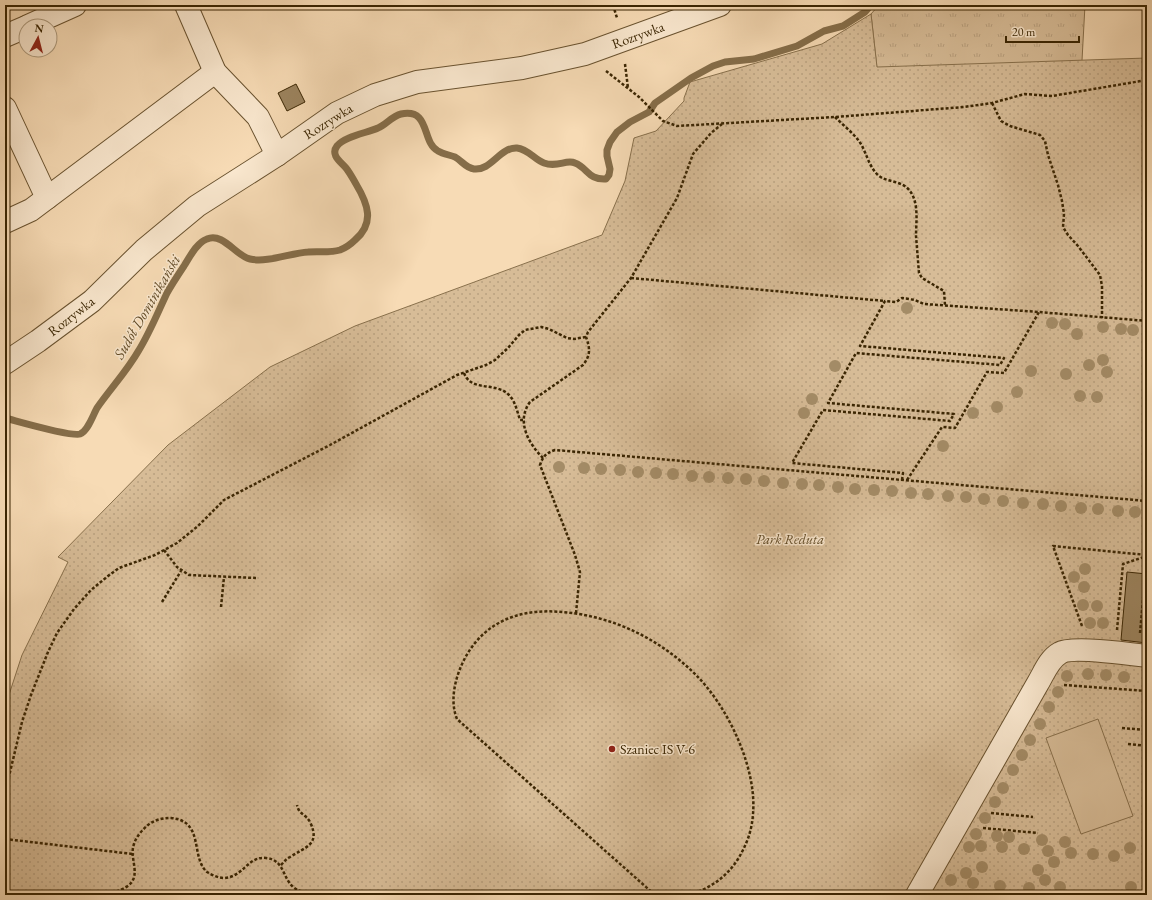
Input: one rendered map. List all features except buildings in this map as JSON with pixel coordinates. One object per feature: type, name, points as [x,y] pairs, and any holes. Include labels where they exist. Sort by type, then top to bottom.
[{"type":"street","points":[[45,18],[75,5]]},
{"type":"street","points":[[186,5],[215,72],[258,117],[277,155]]},
{"type":"street","name":"Rozrywka","points":[[5,363],[38,342],[92,301],[144,250],[197,206],[277,155],[337,113],[375,94],[416,82],[522,68],[586,54],[717,6]]},
{"type":"street","points":[[5,36],[18,30]]},
{"type":"street","points":[[5,222],[31,210],[215,72]]},
{"type":"street","points":[[5,108],[47,198]]},
{"type":"street","points":[[917,895],[1051,661],[1060,652],[1074,649],[1147,656]]},
{"type":"path","points":[[586,54],[638,96],[664,120],[677,126],[835,117],[964,107],[992,103],[1025,94],[1052,96],[1147,80]]},
{"type":"path","points":[[992,103],[1001,121],[1010,126],[1040,135],[1045,141],[1062,201],[1064,214],[1063,226],[1068,235],[1100,275],[1102,286],[1102,318]]},
{"type":"path","points":[[835,117],[858,140],[866,153],[872,169],[878,176],[901,184],[911,193],[916,211],[916,236],[919,273],[922,278],[944,291],[945,305]]},
{"type":"path","points":[[542,458],[532,448],[524,426],[523,420],[525,411],[530,402],[583,365],[587,360],[590,352],[586,337],[588,332],[631,278],[677,198],[693,154],[711,133],[723,124]]},
{"type":"path","points":[[631,278],[896,302],[902,298],[915,300],[924,304],[1039,312],[1147,322]]},
{"type":"path","points":[[885,301],[860,346],[1004,358],[1000,365]]},
{"type":"path","points":[[907,480],[942,427],[955,428],[987,372],[1004,373],[1039,312]]},
{"type":"path","points":[[5,792],[14,752],[31,695],[48,652],[64,622],[74,609],[108,576],[124,566],[155,555],[187,536],[224,500],[330,445],[443,382],[495,360],[519,335],[526,330],[541,327],[549,329],[567,338],[574,339],[586,337]]},
{"type":"path","points":[[950,421],[954,414],[828,403],[856,354],[1000,365],[1007,367]]},
{"type":"path","points":[[464,372],[465,376],[472,383],[501,390],[508,394],[514,402],[520,420],[523,420]]},
{"type":"path","points":[[902,480],[903,473],[792,463],[823,410],[958,422]]},
{"type":"path","points":[[576,613],[580,572],[575,555],[540,465],[542,458],[547,453],[555,450],[1147,500]]},
{"type":"path","points":[[1091,651],[1054,546],[1147,555]]},
{"type":"path","points":[[164,550],[180,571],[189,575],[256,578]]},
{"type":"path","points":[[1117,631],[1123,564],[1147,555]]},
{"type":"path","points":[[162,602],[180,571]]},
{"type":"path","points":[[221,607],[224,576]]},
{"type":"path","points":[[1140,633],[1145,577]]},
{"type":"path","points":[[655,895],[458,719],[456,714],[455,691],[457,676],[462,663],[469,650],[480,637],[496,624],[512,616],[533,611],[576,613],[614,622],[637,632],[678,659],[711,692],[722,708],[740,744],[749,777],[753,800],[753,814],[748,841],[733,867],[720,880],[710,887],[687,895]]},
{"type":"path","points":[[1038,683],[1147,691]]},
{"type":"path","points":[[1122,728],[1147,730]]},
{"type":"path","points":[[1128,744],[1147,746]]},
{"type":"path","points":[[281,865],[289,857],[308,847],[312,841],[313,833],[309,820],[299,812],[297,805]]},
{"type":"path","points":[[962,818],[1032,817]]},
{"type":"path","points":[[107,895],[126,887],[131,883],[135,870],[133,854],[134,844],[143,830],[150,823],[157,820],[170,818],[181,821],[193,832],[197,842],[201,862],[205,870],[211,875],[220,878],[230,878],[258,858],[267,858],[274,860],[281,865],[289,883],[295,888],[305,892],[326,895]]},
{"type":"path","points":[[962,818],[1038,833]]},
{"type":"path","points":[[5,839],[133,854]]},
{"type":"green space","points":[[879,5],[1085,5],[1081,79],[881,105],[871,14]]},
{"type":"green space","name":"Park Reduta","points":[[871,14],[877,67],[1147,58],[1147,895],[5,895],[5,707],[22,655],[68,562],[58,557],[168,445],[270,367],[355,326],[602,235],[625,181],[634,138],[656,131],[684,101],[690,82],[822,44]]},
{"type":"green space","points":[[1098,719],[1133,816],[1081,834],[1046,738]]},
{"type":"waterway","name":"Sudół Dominikański","points":[[5,418],[66,433],[80,434],[83,432],[88,426],[97,408],[134,358],[147,336],[169,290],[194,251],[203,241],[213,238],[224,241],[245,257],[257,260],[271,259],[301,253],[336,251],[352,243],[361,234],[365,227],[368,213],[360,191],[349,172],[335,155],[335,149],[345,140],[378,128],[398,115],[411,113],[417,116],[421,121],[433,147],[440,152],[455,157],[471,168],[480,169],[491,163],[506,151],[517,148],[525,150],[544,163],[553,165],[572,162],[579,165],[595,178],[606,179],[609,175],[610,169],[607,150],[610,142],[617,132],[630,122],[649,112],[655,103],[691,78],[713,66],[725,62],[754,59],[797,46],[824,31],[843,26],[865,12],[871,5]]},
{"type":"place","name":"Szaniec IS V-6","points":[[612,749]]}]
